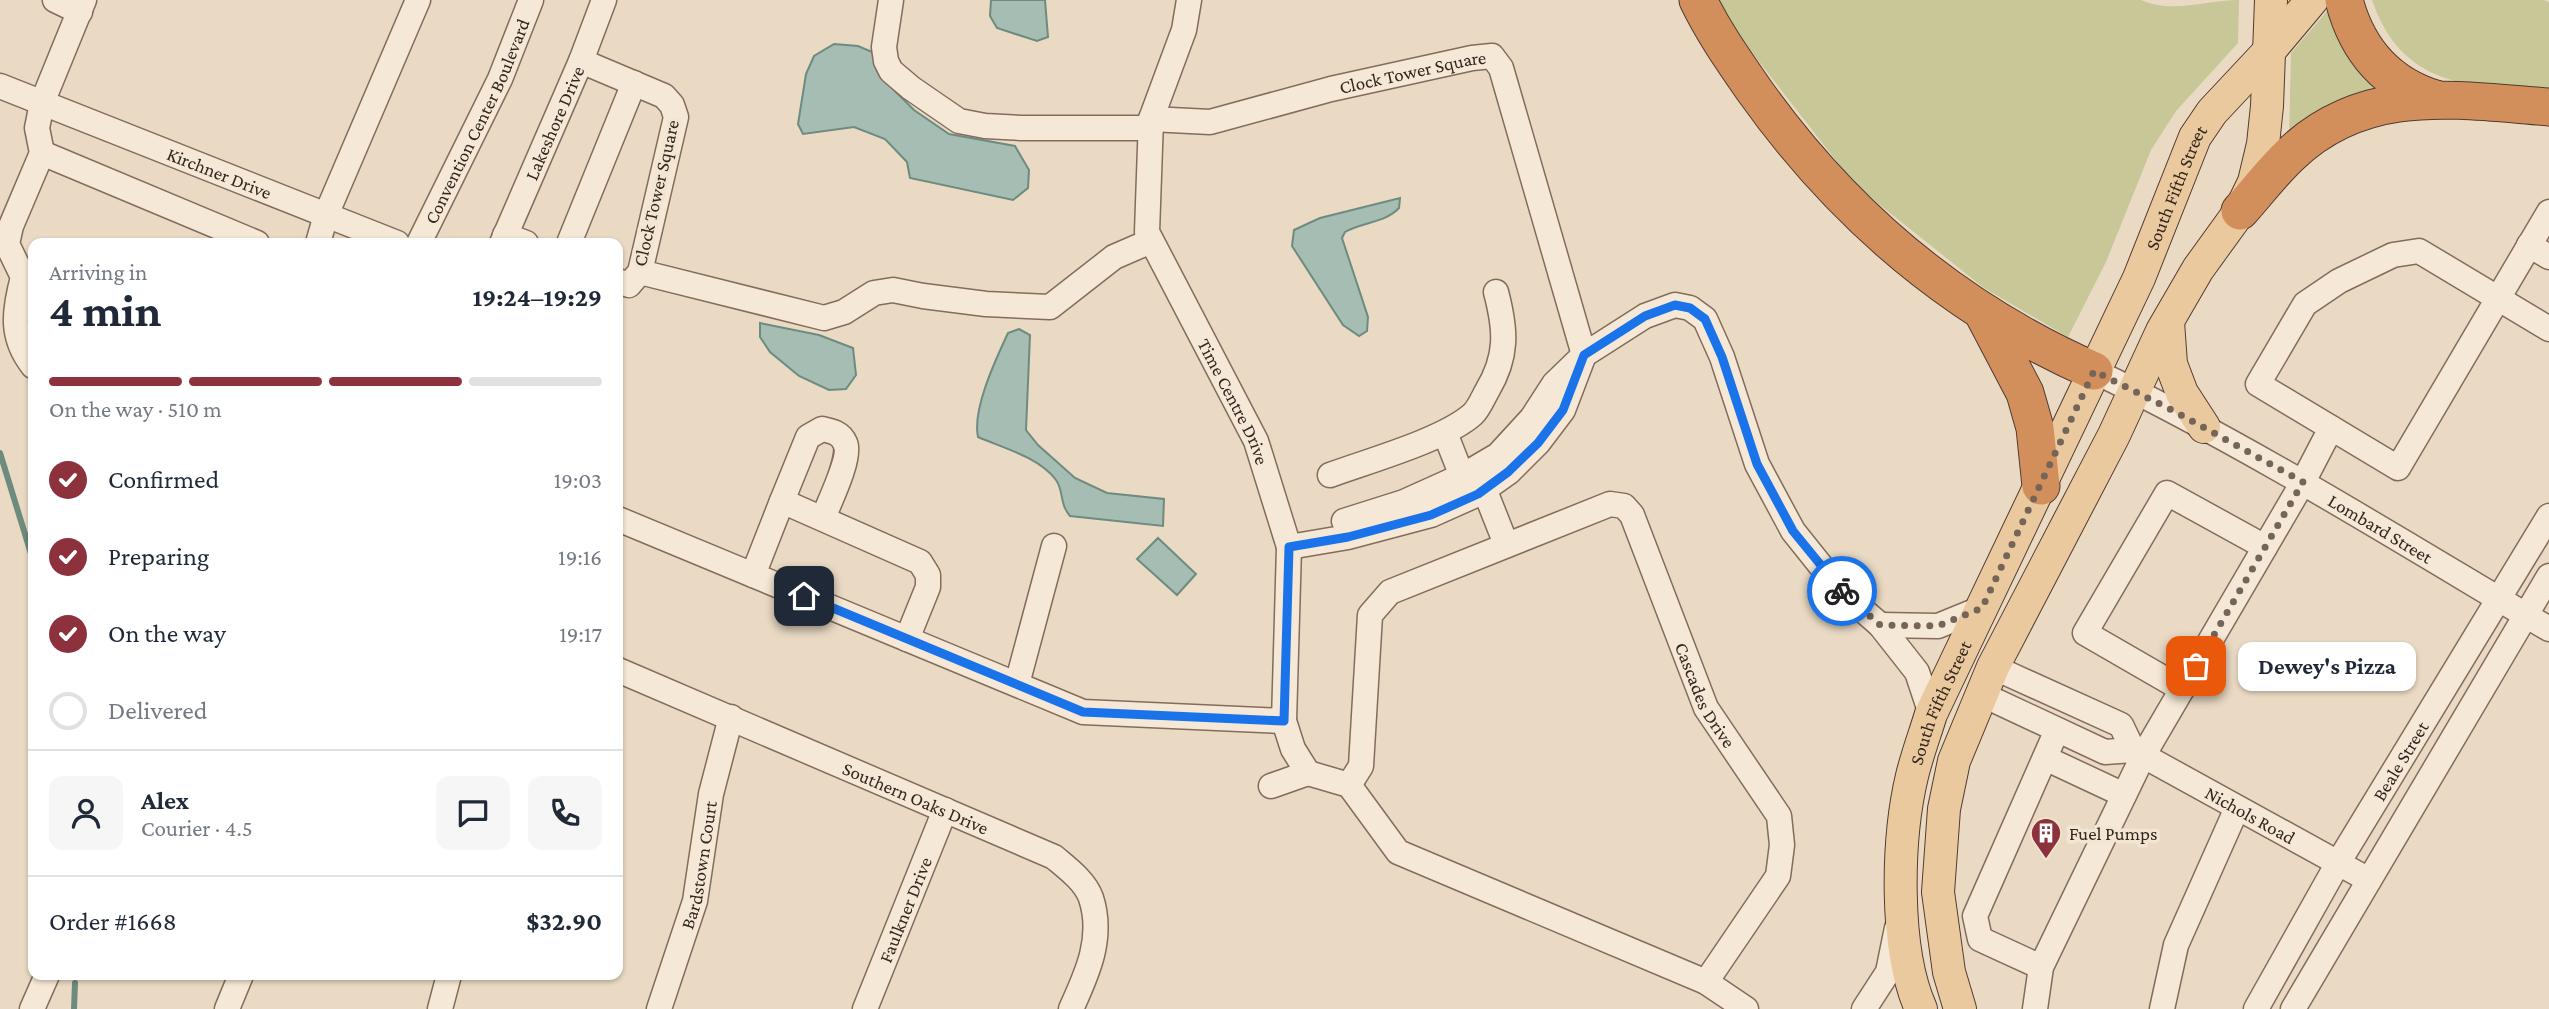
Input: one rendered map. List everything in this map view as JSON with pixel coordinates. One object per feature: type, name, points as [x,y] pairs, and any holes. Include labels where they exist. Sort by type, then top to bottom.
[{"type":"highway","points":[[2344,0],[2361,45],[2384,71],[2411,92],[2436,99]]},
{"type":"highway","points":[[1706,16],[1775,120],[1849,206],[1913,263],[1983,312],[2054,353],[2094,371]]},
{"type":"highway","points":[[2240,211],[2291,154],[2345,117],[2376,106],[2436,99],[2549,107]]},
{"type":"highway","points":[[1983,312],[2025,393],[2035,428],[2041,486]]},
{"type":"main road","name":"South Fifth Street","points":[[1960,1009],[1949,972],[1938,892],[1944,809],[1954,761],[1987,681],[2136,391],[2168,321],[2198,269],[2240,211],[2254,182],[2263,144],[2271,0]]},
{"type":"main road","name":"South Fifth Street","points":[[1921,1009],[1915,995],[1905,944],[1902,904],[1903,826],[1912,775],[1931,714],[2153,246],[2195,137],[2212,112],[2312,0]]},
{"type":"main road","points":[[2168,321],[2171,363],[2182,393],[2204,427]]},
{"type":"main road","points":[[1982,608],[1978,654],[1987,681]]},
{"type":"street","points":[[28,360],[22,352],[15,325],[23,277],[6,244],[42,153],[37,128],[42,103],[82,6],[55,0]]},
{"type":"street","points":[[319,238],[326,215],[418,0]]},
{"type":"street","name":"Convention Center Boulevard","points":[[421,238],[500,79],[531,0]]},
{"type":"street","name":"Lakeshore Drive","points":[[512,238],[604,0]]},
{"type":"street","points":[[891,0],[884,47],[891,71],[960,121],[985,126],[1021,128],[1151,123]]},
{"type":"street","name":"Time Centre Drive","points":[[1189,0],[1184,30],[1151,123],[1147,232],[1256,441],[1287,540],[1284,721],[1293,749],[1308,773]]},
{"type":"street","points":[[1688,0],[1706,16]]},
{"type":"street","name":"Clock Tower Square","points":[[1151,123],[1210,122],[1331,89],[1492,56],[1501,68],[1584,355]]},
{"type":"street","name":"Clock Tower Square","points":[[581,61],[664,96],[672,105],[676,117],[629,276]]},
{"type":"street","points":[[571,238],[634,83]]},
{"type":"street","name":"Kirchner Drive","points":[[0,86],[384,238]]},
{"type":"street","points":[[42,153],[245,238]]},
{"type":"street","points":[[2549,212],[2539,251],[2498,299],[2398,468],[2258,384],[2305,304],[2339,281],[2393,255],[2419,251],[2498,299],[2549,329]]},
{"type":"street","points":[[629,276],[824,318],[844,312],[874,293],[893,290],[923,296],[1050,307],[1114,257],[1151,241]]},
{"type":"street","points":[[1330,475],[1445,433],[1474,413],[1496,377],[1504,349],[1496,292]]},
{"type":"street","points":[[1287,540],[1348,537],[1431,515],[1471,484],[1508,472],[1538,443],[1563,410],[1584,355],[1645,316],[1675,305],[1690,308],[1705,319],[1722,357],[1757,464],[1793,531],[1841,591],[1880,625],[1917,672],[1931,714]]},
{"type":"street","name":"Lombard Street","points":[[2094,371],[2204,427],[2303,482],[2549,629]]},
{"type":"street","points":[[2035,1009],[2041,967],[2124,795],[2138,753],[2182,689],[2303,482],[2331,428]]},
{"type":"street","points":[[753,575],[808,437],[822,429],[837,433],[846,444],[847,455],[823,518]]},
{"type":"street","points":[[1445,433],[1458,466],[1471,484],[1487,496],[1506,544]]},
{"type":"street","points":[[2182,689],[2085,633],[2167,493],[2265,547]]},
{"type":"street","points":[[782,501],[920,562],[928,575],[928,587],[907,639]]},
{"type":"street","name":"Cascades Drive","points":[[1349,785],[1361,766],[1370,615],[1391,592],[1610,504],[1624,506],[1632,515],[1706,708],[1779,816],[1782,845],[1778,876],[1706,982]]},
{"type":"street","name":"Beale Street","points":[[2256,1009],[2338,863],[2549,516]]},
{"type":"street","points":[[623,521],[1083,712],[1284,721]]},
{"type":"street","points":[[1017,684],[1054,545]]},
{"type":"street","name":"Beale Street","points":[[2293,1009],[2549,576]]},
{"type":"street","points":[[1880,625],[1938,626],[1982,608]]},
{"type":"street","name":"Southern Oaks Drive","points":[[623,672],[1054,857],[1075,875],[1091,896],[1096,928],[1093,960],[1071,1009]]},
{"type":"street","name":"Nichols Road","points":[[1987,681],[2057,730],[2105,751],[2138,753],[2369,880]]},
{"type":"street","name":"Nichols Road","points":[[1987,681],[2121,725],[2138,753]]},
{"type":"street","name":"Bardstown Court","points":[[659,1009],[695,901],[711,794],[731,718]]},
{"type":"street","points":[[2041,967],[1980,939],[1975,916],[2057,730]]},
{"type":"street","points":[[2045,758],[2124,795]]},
{"type":"street","points":[[1271,786],[1308,773],[1349,785],[1398,852],[1706,982],[1746,1009]]},
{"type":"street","points":[[2162,1009],[2176,944],[2237,808]]},
{"type":"street","name":"Faulkner Drive","points":[[865,1009],[945,810]]},
{"type":"street","points":[[1864,1009],[1888,972],[1902,904]]},
{"type":"street","points":[[32,1009],[45,980]]},
{"type":"street","points":[[226,1009],[239,980]]},
{"type":"street","points":[[440,1009],[448,980]]},
{"type":"green space","points":[[1715,0],[2141,0],[2177,6],[2239,0],[2238,43],[2176,111],[2151,150],[2106,262],[2068,337],[1984,288],[1855,185],[1736,32]]},
{"type":"green space","points":[[2372,0],[2549,2],[2549,91],[2467,84],[2442,77],[2401,51],[2385,29]]},
{"type":"green space","points":[[2327,11],[2331,13],[2338,35],[2349,55],[2378,89],[2289,138],[2291,53]]},
{"type":"shaded area","points":[[991,0],[1045,0],[1048,37],[1037,41],[997,28],[990,16]]},
{"type":"shaded area","points":[[834,44],[858,46],[877,54],[882,78],[914,110],[949,134],[1015,146],[1029,170],[1028,188],[1013,200],[910,178],[907,162],[885,139],[854,127],[803,134],[798,124],[806,74],[814,56]]},
{"type":"shaded area","points":[[1400,198],[1399,208],[1393,213],[1345,232],[1342,238],[1368,317],[1367,331],[1359,336],[1343,325],[1292,246],[1294,230],[1320,218]]},
{"type":"shaded area","points":[[760,323],[819,335],[853,348],[856,375],[846,389],[829,390],[799,376],[770,352],[760,337]]},
{"type":"shaded area","points":[[1019,329],[1030,335],[1026,430],[1038,445],[1075,478],[1107,493],[1164,499],[1163,526],[1070,516],[1064,506],[1058,484],[1049,472],[1020,454],[978,437],[978,413],[992,370],[1008,333]]},
{"type":"shaded area","points":[[1158,538],[1196,574],[1177,595],[1137,559]]},
{"type":"waterway","points":[[0,453],[28,544]]},
{"type":"waterway","points":[[74,1009],[75,983]]},
{"type":"way so far","points":[[1842,591],[1880,625],[1938,626],[1982,608],[2094,371],[2172,410],[2303,482],[2196,666]]},
{"type":"place","name":"Dewey's Pizza","points":[[2196,666]]},
{"type":"place","name":"Fuel Pumps","points":[[2046,860]]},
{"type":"route","points":[[804,596],[1083,712],[1284,721],[1289,547],[1348,537],[1431,515],[1478,494],[1508,472],[1538,443],[1563,410],[1584,355],[1645,316],[1675,305],[1690,308],[1705,319],[1722,357],[1757,464],[1793,531],[1842,591]]}]
